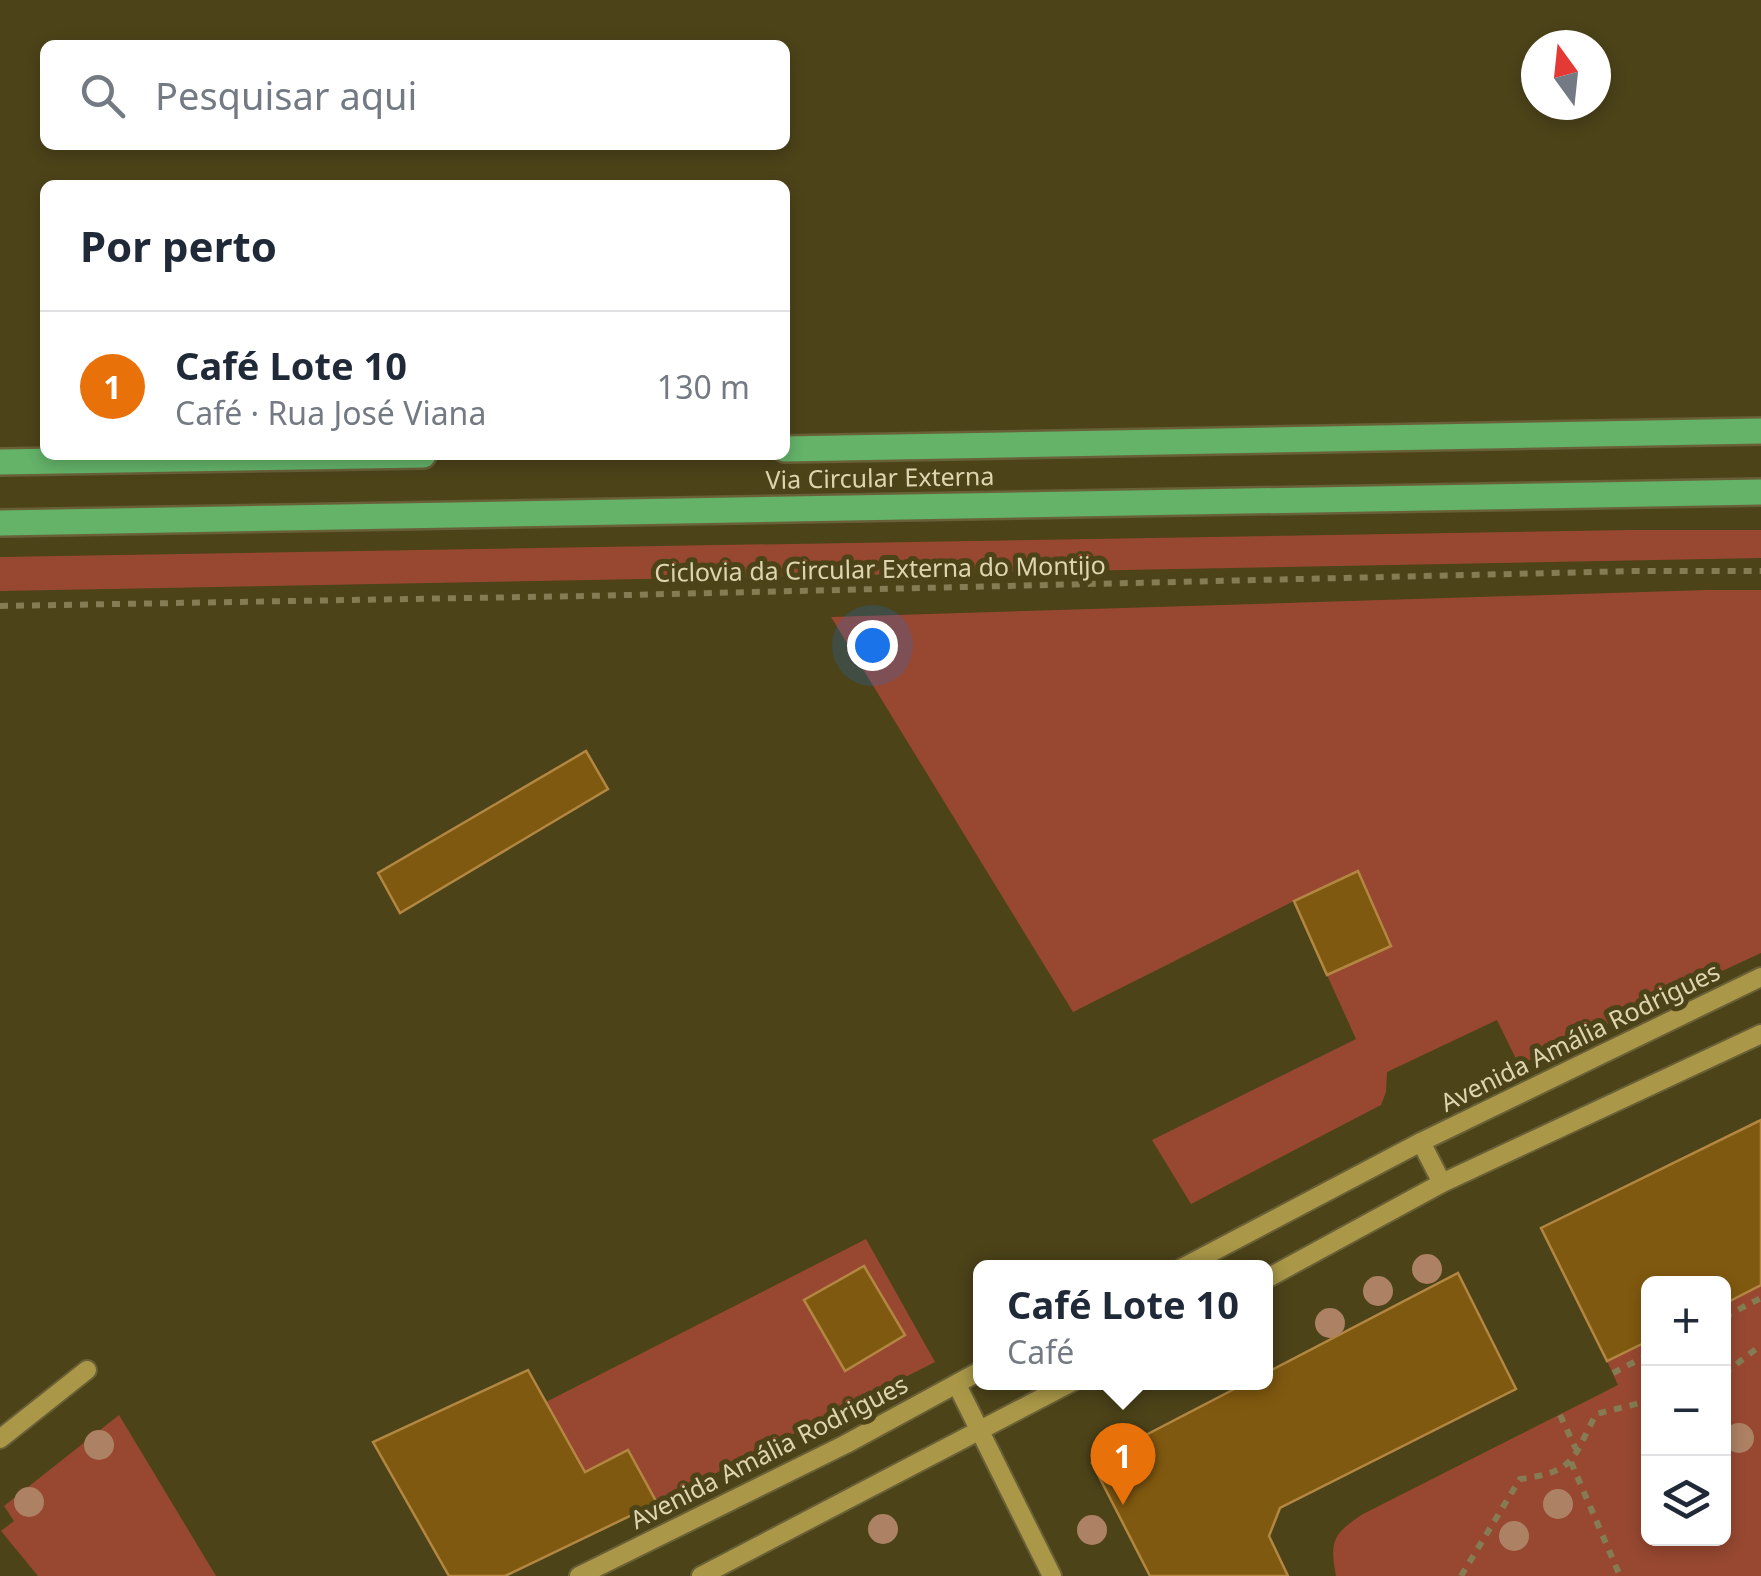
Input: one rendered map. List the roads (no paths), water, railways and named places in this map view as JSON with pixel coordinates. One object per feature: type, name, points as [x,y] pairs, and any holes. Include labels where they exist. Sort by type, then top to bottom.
[{"type":"main road","name":"Via Circular Externa","points":[[790,448],[1761,431]]},
{"type":"main road","points":[[0,462],[121,460]]},
{"type":"main road","name":"Via Circular Externa","points":[[0,523],[1761,492]]},
{"type":"street","name":"Avenida Amália Rodrigues","points":[[1197,1260],[1421,1142],[1761,977]]},
{"type":"street","points":[[1273,1274],[1442,1183],[1761,1034]]},
{"type":"street","name":"Avenida Amália Rodrigues","points":[[1421,1142],[1442,1183]]},
{"type":"street","points":[[0,1438],[87,1370]]},
{"type":"street","name":"Avenida Amália Rodrigues","points":[[579,1576],[973,1375]]},
{"type":"street","points":[[957,1385],[1052,1576]]},
{"type":"street","points":[[701,1576],[1057,1390]]},
{"type":"place","name":"Café Lote 10","points":[[1123,1505]]}]
